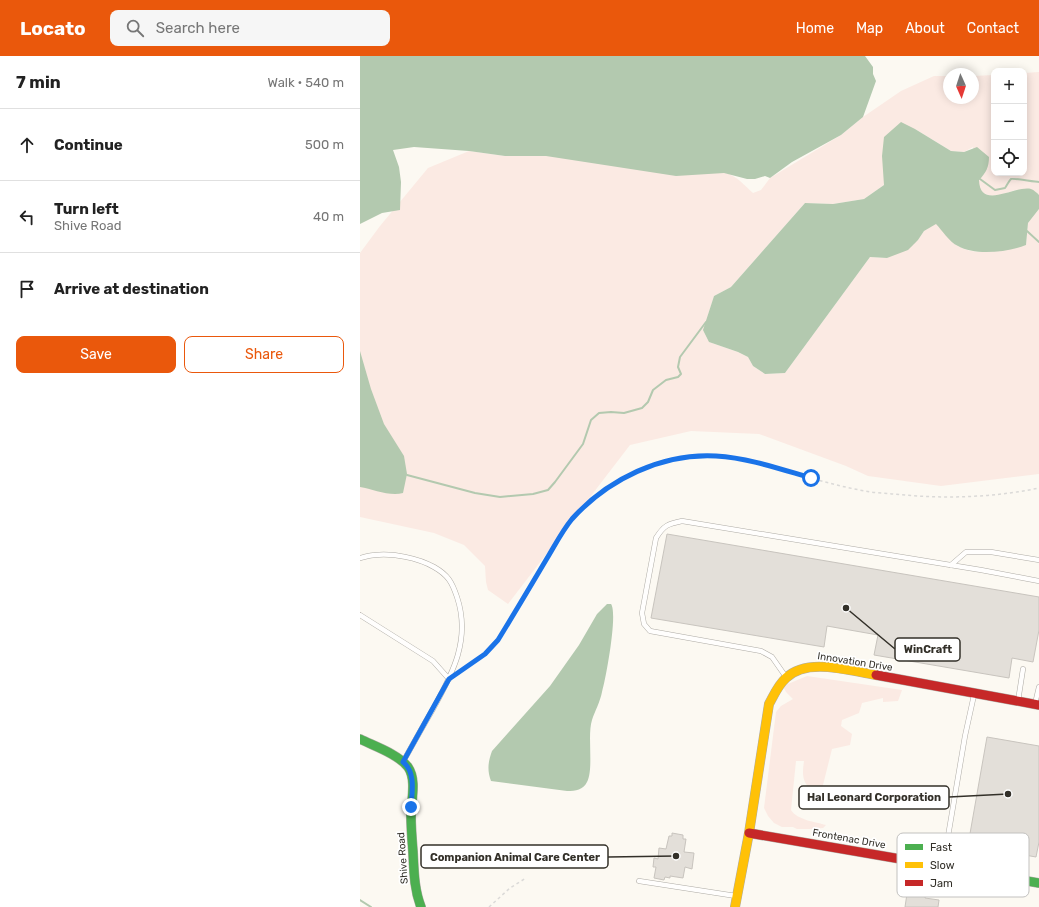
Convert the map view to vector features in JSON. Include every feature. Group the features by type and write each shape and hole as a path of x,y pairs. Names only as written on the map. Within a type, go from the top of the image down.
{"street":[{"name":"Innovation Drive","path":"786,676 799,668 813,666 835,668 1037,704"},
{"path":"735,907 749,834 769,704 786,676"},
{"path":"360,739 403,762"},
{"name":"Shive Road","path":"403,762 409,768 411,774 413,792 411,807 415,881 421,907"},
{"name":"Frontenac Drive","path":"749,834 897,859"},
{"name":"Frontenac Drive","path":"1029,881 1039,883"}],"lane":[{"path":"786,676 772,657 761,651 650,631 644,624 642,613 656,538 662,528 671,523 682,521 1039,581"},
{"path":"951,565 966,552 991,552 1039,560"},
{"path":"360,558 375,554 401,556 424,561 444,572 453,584 462,610 462,636 458,657 449,679 403,762"},
{"path":"360,615 433,661 449,679"},
{"path":"1018,701 1023,669"},
{"path":"1037,704 1039,686"},
{"path":"948,833 964,743 975,693"},
{"path":"639,881 737,896"}],"path":[{"path":"449,679 485,654 498,640 571,520 593,498 619,480 644,467 691,456 716,456 747,460 865,491 921,497 958,497 996,494 1039,488"},
{"path":"488,907 510,888 526,878"}],"shaded area":[{"path":"360,56 865,56 873,67 873,74 876,81 863,117 841,135 792,162 770,178 765,176 755,179 747,179 724,173 676,176 546,156 505,156 469,151 414,147 393,150 399,167 401,182 400,210 382,213 360,224"},
{"path":"1039,72 1039,195 1031,189 1015,190 1002,195 992,196 984,194 979,188 973,147 964,152 951,151 915,129 884,185 864,199 833,204 805,203 731,287 714,296 708,315 709,342 748,357 753,366 765,374 785,373 870,257 887,258 918,240 924,231 936,223 952,242 966,250 991,252 1026,245 1028,223 1039,209 1039,474 941,486 868,476 846,466 759,434 691,431 630,445 508,604 488,590 485,566 464,545 434,533 360,517 360,253 380,226 428,168 469,151 505,156 560,156 594,162 659,166 726,173 737,179 753,193 761,190 770,178 841,135 863,117 901,91 934,76 943,76 943,104 979,104 979,76 991,75 991,176 1027,176 1027,73"},
{"path":"901,122 951,151 964,152 977,147 989,157 987,170 979,180 981,189 985,194 999,195 1016,190 1031,189 1038,194 1039,209 1028,223 1026,245 1010,250 992,252 973,251 955,244 936,224 924,231 918,240 908,250 887,258 870,257 785,373 765,374 753,366 748,357 709,342 703,330 714,296 731,287 805,203 833,204 864,199 884,185 882,156 884,137"},
{"path":"360,351 371,389 384,424 404,456 407,474 403,493 393,494 360,487"},
{"path":"607,604 611,604 613,610 611,646 601,696 592,720 590,734 590,769 587,782 579,790 567,791 491,781 488,766 492,751 550,686 579,645 597,614"},
{"path":"807,676 902,690 898,701 883,702 883,698 862,703 859,713 842,720 841,726 852,734 850,745 832,749 822,789 813,792 809,788 804,778 804,761 796,761 791,810 802,818 826,825 823,828 797,829 793,827 782,827 774,823 764,808 776,712 781,706 793,699 786,692 783,686"}],"building":[{"path":"667,534 1039,597 1039,630 1033,662 1012,658 1009,678 874,655 878,635 827,626 824,647 651,618"},
{"path":"987,737 1039,746 1039,842 1036,857 1029,856 1029,833 970,833"},
{"path":"672,833 683,835 683,839 686,839 684,852 694,853 692,869 685,867 683,878 670,876 670,878 665,877 664,880 654,878 656,867 653,867 654,858 658,859 659,848 666,849 669,836 672,836"},
{"path":"906,897 925,897 939,900 938,907 905,907"}],"waterway":[{"path":"980,179 995,190 1005,188 1011,179 1039,182"},
{"path":"1027,231 1039,242"},
{"path":"407,475 475,493 500,497 533,494 548,490 583,444 591,420 599,413 624,413 642,408 648,402 653,390 666,380 678,377 681,374 678,367 680,357 706,322"},
{"path":"360,900 371,907"}],"traffic: fast":[{"path":"360,739 398,758 404,762 411,772 413,784 411,820 414,873 421,907"},
{"path":"1029,881 1039,883"}],"traffic: slow":[{"path":"735,907 749,833 769,704 776,690 786,678 805,668 829,667 876,675"}],"traffic: jam":[{"path":"876,675 1039,705"},
{"path":"749,833 897,858"}],"place":[{"name":"WinCraft","path":"846,608"},
{"name":"Hal Leonard Corporation","path":"1008,794"},
{"name":"Companion Animal Care Center","path":"676,856"}],"route":[{"path":"411,807 413,792 411,774 409,768 403,762 449,679 485,654 498,640 571,520 593,498 619,480 644,467 691,456 716,456 747,460 811,478"}]}
